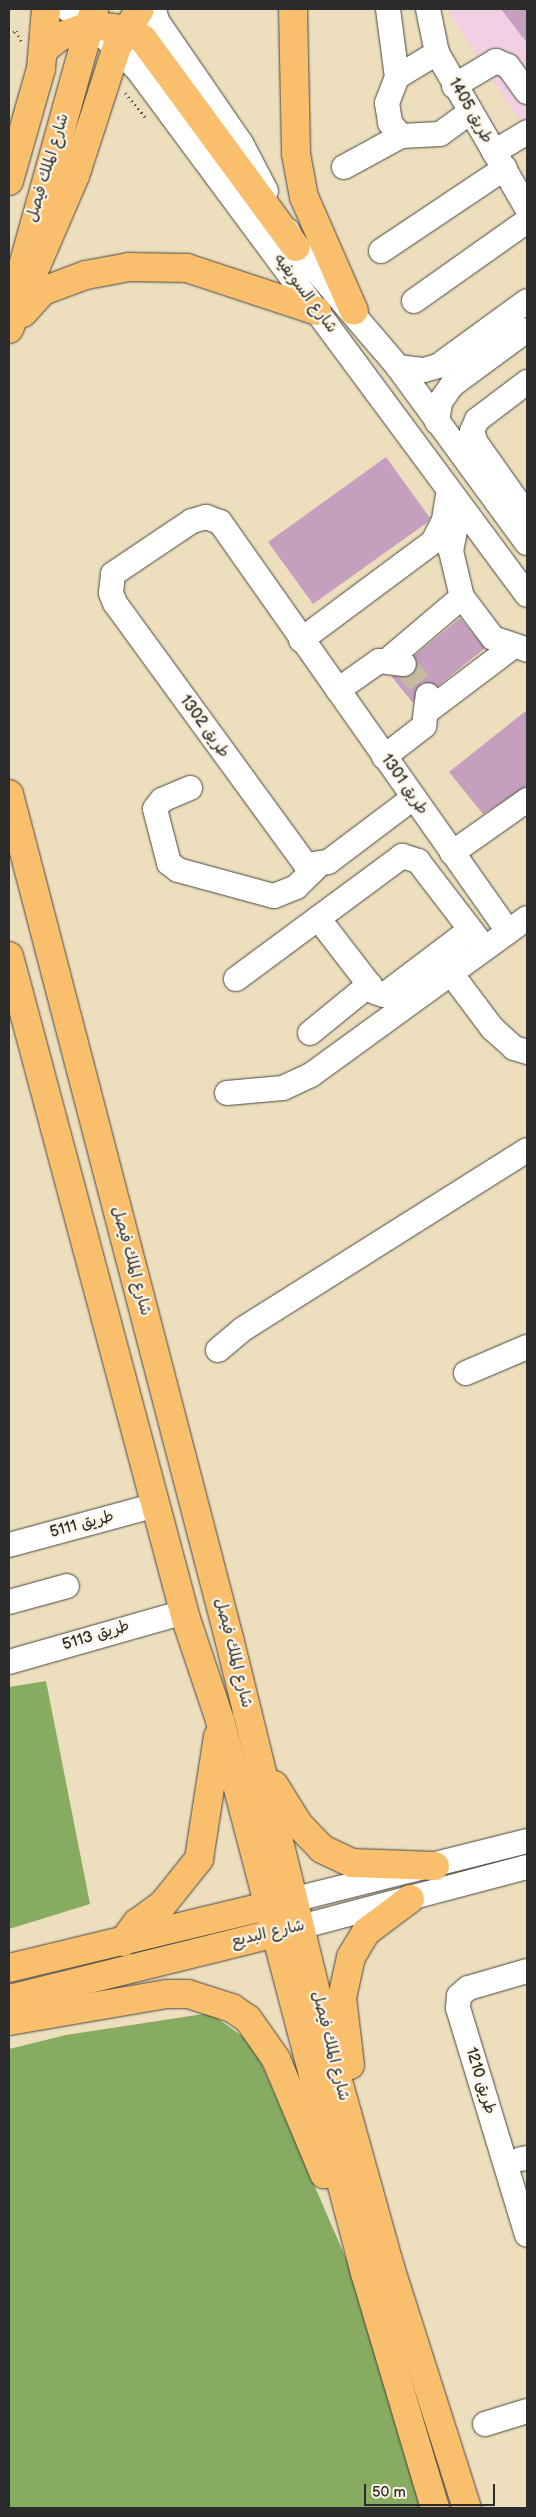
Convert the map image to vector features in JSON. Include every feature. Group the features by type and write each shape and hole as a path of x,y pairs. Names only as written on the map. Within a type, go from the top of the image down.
{"main road":[{"name":"شارع الملك فيصل","path":"9,181 46,48 46,9"},
{"path":"293,9 296,154 304,197 354,311"},
{"name":"شارع الملك فيصل","path":"9,329 30,227 111,22"},
{"path":"46,48 59,36 111,22 157,52 296,247"},
{"path":"9,329 43,291 86,275 129,267 187,268 317,311"},
{"name":"شارع الملك فيصل","path":"9,794 296,1899 300,1927 378,2270 435,2508"},
{"name":"شارع الملك فيصل","path":"9,956 12,977 184,1612 220,1720 273,1933 378,2270 467,2508"},
{"path":"123,1942 137,1923 163,1904 199,1859 220,1720"},
{"path":"259,1758 299,1825 322,1849 352,1863 435,1866"},
{"name":"شارع البديع","path":"9,1968 296,1899"},
{"path":"378,2270 347,2054 342,1998 359,1943 410,1899"},
{"name":"شارع البديع","path":"9,1999 300,1927"},
{"path":"9,2021 147,1996 188,1994 217,2002 248,2019 276,2059 378,2270"}],"street":[{"name":"شارع السويفيه","path":"67,9 111,22 317,311 527,595"},
{"name":"شارع السويفيه","path":"154,9 157,21 241,143 296,247 354,311 398,367 527,543"},
{"path":"388,9 397,77 387,103 390,123 401,136"},
{"name":"طريق 1405","path":"428,9 437,52 469,113 527,208"},
{"path":"397,77 437,52"},
{"path":"454,86 496,61 508,66 527,92"},
{"path":"344,167 401,136 440,134 469,113"},
{"path":"382,251 499,160 527,132"},
{"path":"414,301 527,221"},
{"path":"398,367 424,370 438,366 527,301"},
{"path":"437,422 440,402 452,385 527,330"},
{"path":"525,506 476,443 472,431 477,420 527,382"},
{"path":"454,498 451,551 462,597 493,638 519,649"},
{"path":"301,640 433,542 454,498"},
{"name":"طريق 1301","path":"214,519 227,529 301,640 508,930"},
{"name":"طريق 1302","path":"214,519 192,521 120,565 113,574 111,593 302,862 317,867"},
{"path":"338,690 371,665 396,662 462,597"},
{"path":"384,757 424,726 428,702 519,649"},
{"path":"190,788 162,800 155,809 169,863 178,870 274,896 296,887 317,867 413,798"},
{"path":"452,853 527,800"},
{"path":"236,979 396,859 407,856 418,861 477,939"},
{"path":"318,918 379,994 388,993 477,939 508,930 527,918"},
{"path":"227,1094 282,1088 332,1059 450,972 477,939"},
{"path":"450,972 492,1028 514,1048 527,1052"},
{"path":"310,1033 370,984"},
{"path":"218,1350 243,1329 527,1150"},
{"path":"466,1373 527,1347"},
{"name":"طريق 5111","path":"9,1545 156,1505"},
{"path":"9,1602 67,1586"},
{"name":"طريق 5113","path":"9,1662 184,1612"},
{"name":"شارع البديع","path":"296,1899 435,1866 527,1841"},
{"name":"شارع البديع","path":"300,1927 527,1867"},
{"name":"طريق 1210","path":"527,1971 468,1988 459,1996 458,2008 527,2236"},
{"path":"485,2424 526,2414"}],"path":[{"path":"124,92 147,119"}],"shaded area":[{"path":"455,9 527,9 527,132 449,13"}],"green space":[{"path":"46,1681 90,1904 9,1929 9,1687"},
{"path":"210,2013 253,2044 354,2277 422,2508 9,2508 9,2049 66,2035"}],"building":[{"path":"501,9 527,9 527,43"},
{"path":"386,457 430,518 428,522 313,604 268,542"},
{"path":"460,618 485,648 438,686 422,683 413,703 391,676 415,673 414,656"},
{"path":"527,710 527,786 483,814 449,772"}],"tunnel":[{"path":"404,664 428,695"}]}
